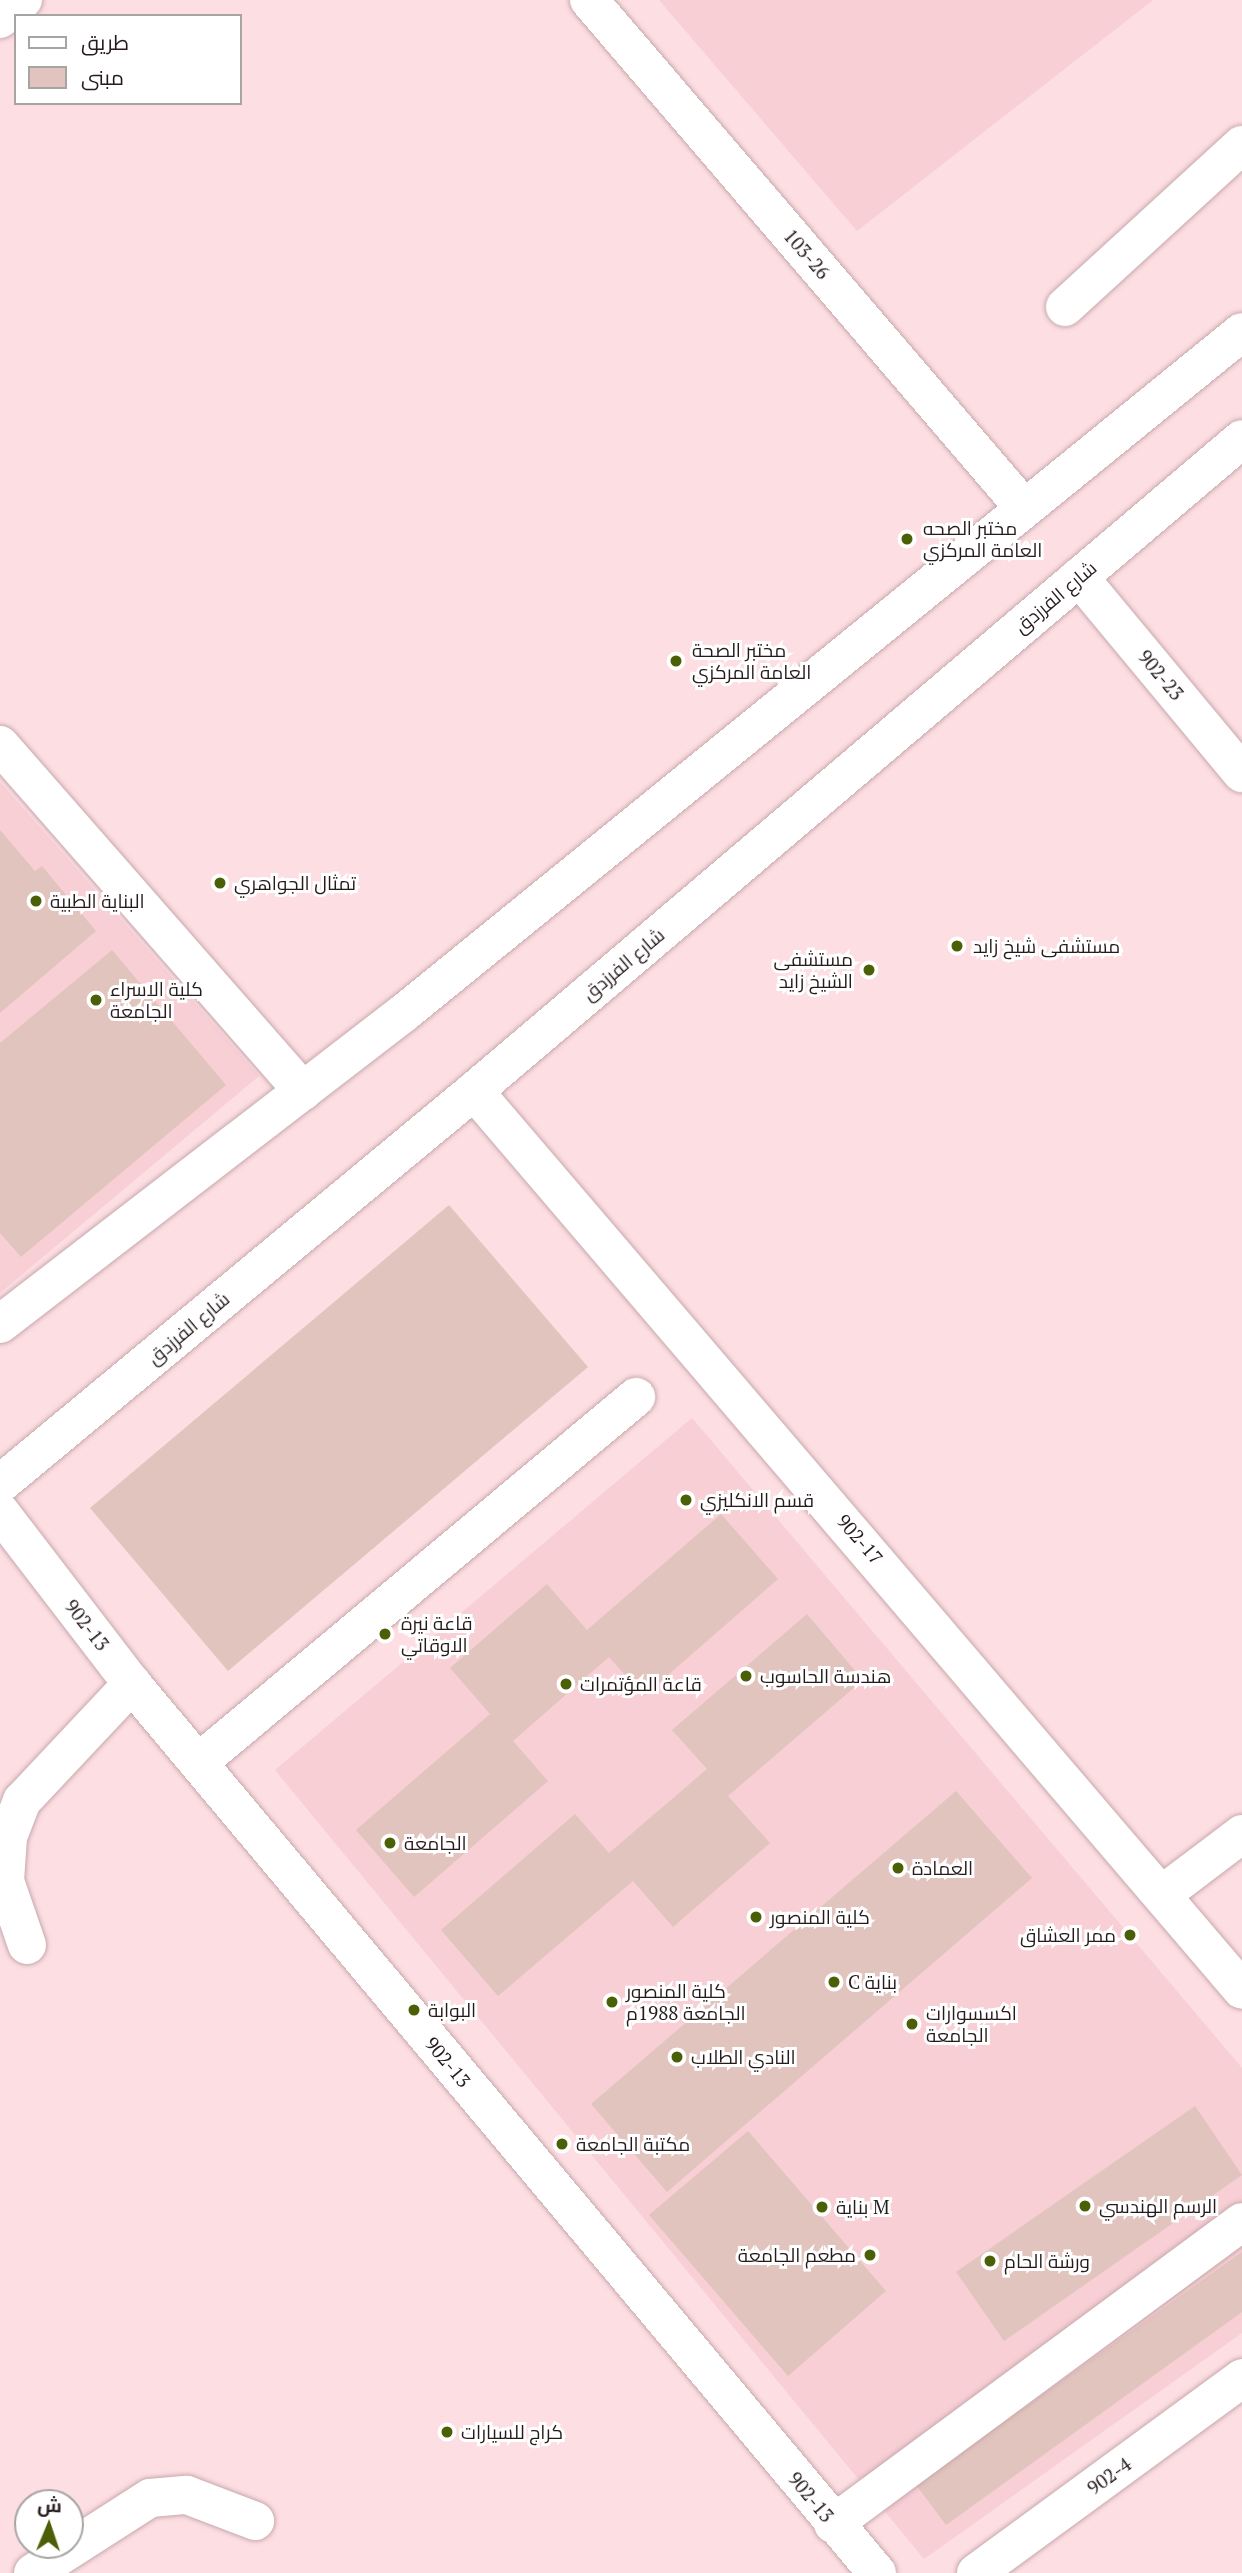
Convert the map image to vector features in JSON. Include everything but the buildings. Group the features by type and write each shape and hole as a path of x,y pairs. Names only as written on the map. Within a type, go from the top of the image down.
{"street":[{"path":"0,19 23,0"},
{"name":"103-26","path":"589,0 1024,508"},
{"path":"1065,307 1242,145"},
{"path":"0,1324 303,1091 1242,332"},
{"name":"شارع الفرزدق","path":"0,1484 474,1091 1242,439"},
{"name":"902-23","path":"1080,577 1242,773"},
{"path":"0,745 303,1091"},
{"name":"902-17","path":"474,1091 1164,1894 1242,1990"},
{"path":"198,1763 636,1397"},
{"name":"902-13","path":"0,1513 132,1684 833,2524 877,2573"},
{"path":"27,1945 5,1881 8,1837 22,1801 132,1684"},
{"path":"1164,1894 1242,1834"},
{"path":"833,2524 1242,2222"},
{"name":"902-4","path":"976,2573 1238,2389"},
{"path":"33,2573 150,2498 187,2495 254,2521"}],"shaded area":[{"path":"659,0 1153,0 857,231"},
{"name":"كلية الاسراء الجامعة","path":"0,782 259,1076 0,1293"},
{"name":"كلية المنصور","path":"692,1418 1242,2068 1242,2333 924,2559 275,1770"}],"place":[{"name":"مختبر الصحه العامة المركزي","path":"907,539"},
{"name":"مختبر الصحة العامة المركزي","path":"676,661"},
{"name":"تمثال الجواهري","path":"220,883"},
{"name":"البناية الطبية","path":"36,901"},
{"name":"مستشفى شيخ زايد","path":"957,946"},
{"name":"مستشفى الشيخ زايد","path":"869,970"},
{"name":"كلية الاسراء الجامعة","path":"96,1000"},
{"name":"قسم الانكليزي","path":"686,1500"},
{"name":"قاعة نيرة الاوقاتي","path":"385,1634"},
{"name":"هندسة الحاسوب","path":"746,1676"},
{"name":"قاعة المؤتمرات","path":"566,1684"},
{"name":"الجامعة","path":"390,1843"},
{"name":"العمادة","path":"898,1868"},
{"name":"كلية المنصور","path":"756,1917"},
{"name":"ممر العشاق","path":"1130,1935"},
{"name":"C بناية","path":"834,1982"},
{"name":"كلية المنصور الجامعة 1988م","path":"612,2002"},
{"name":"البوابة","path":"414,2010"},
{"name":"اكسسوارات الجامعة","path":"912,2024"},
{"name":"النادي الطلاب","path":"677,2057"},
{"name":"مكتبة الجامعة","path":"562,2144"},
{"name":"الرسم الهندسي","path":"1085,2206"},
{"name":"بناية M","path":"822,2207"},
{"name":"مطعم الجامعة","path":"870,2255"},
{"name":"ورشة الحام","path":"990,2261"},
{"name":"كراج للسيارات","path":"447,2432"}]}
